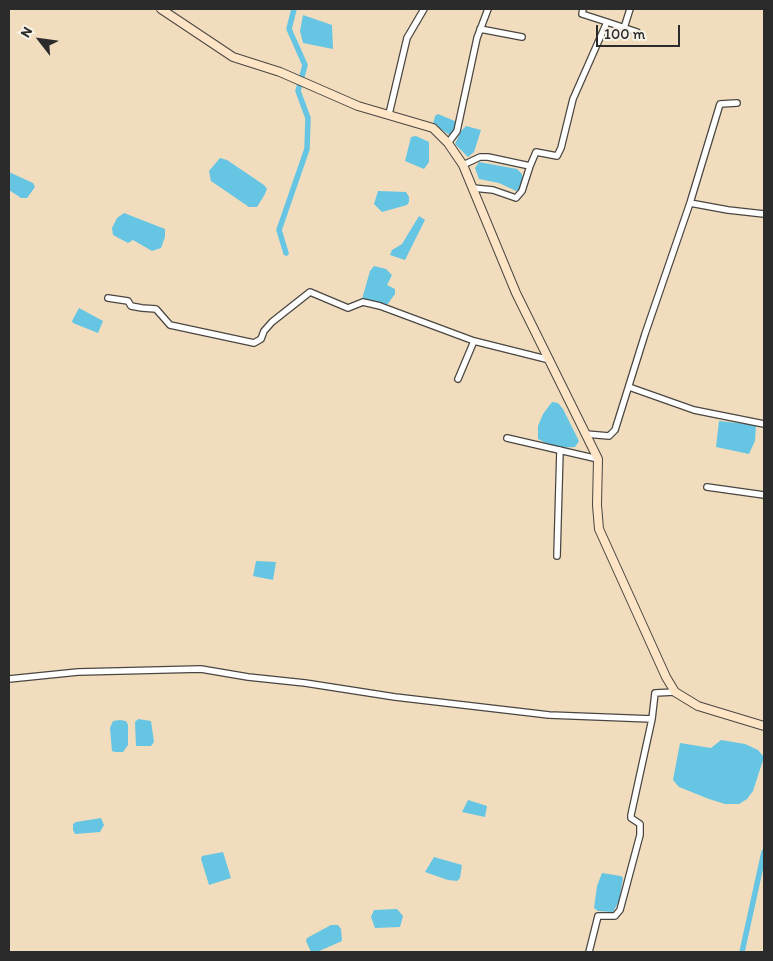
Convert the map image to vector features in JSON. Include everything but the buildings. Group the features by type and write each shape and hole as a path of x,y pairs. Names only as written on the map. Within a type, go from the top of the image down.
{"main road":[{"path":"161,9 233,57 296,78 358,106 432,128 448,143 463,165 516,293 598,459 597,506 599,529 647,636 675,692 698,706 764,726"}],"street":[{"path":"389,114 407,38 424,9"},
{"path":"448,143 457,131 480,29 488,9"},
{"path":"583,9 582,14 637,32"},
{"path":"624,28 630,9"},
{"path":"473,188 493,190 516,198 522,191 536,152 555,157 559,155 572,99 607,22"},
{"path":"480,29 522,37"},
{"path":"586,434 609,436 615,430 690,204 720,104 736,103"},
{"path":"463,165 480,157 488,157 530,166"},
{"path":"690,204 764,214"},
{"path":"108,298 128,301 130,305 136,307 156,309 170,325 254,343 261,339 264,330 272,322 310,292 348,308 363,302 380,306 474,341 550,360"},
{"path":"458,379 474,341"},
{"path":"629,387 694,410 764,424"},
{"path":"508,438 598,459"},
{"path":"557,556 560,450"},
{"path":"707,487 764,495"},
{"path":"9,679 78,672 201,669 395,697 549,715 652,719"},
{"path":"589,952 596,918 599,915 615,916 620,910 640,835 640,824 631,818 631,815 652,719 655,693 675,692"}],"water":[{"path":"303,15 332,25 333,49 303,43 300,31"},
{"path":"438,114 457,122 451,136 433,124 435,116"},
{"path":"466,126 481,130 474,152 468,157 455,144 461,131"},
{"path":"416,136 429,142 429,162 424,169 405,161 411,137"},
{"path":"220,158 227,160 264,185 267,189 257,207 249,207 211,181 209,171"},
{"path":"479,162 517,169 522,174 520,190 516,191 499,183 479,179 475,168"},
{"path":"9,172 33,183 35,187 27,198 21,198 9,190"},
{"path":"378,191 406,192 409,202 407,205 382,212 374,204"},
{"path":"124,213 165,229 165,237 161,248 152,251 133,240 128,243 113,235 112,228 117,218"},
{"path":"419,216 425,220 405,260 390,255 392,250 402,244"},
{"path":"374,266 386,269 392,275 387,285 395,289 395,294 387,305 362,299 370,271"},
{"path":"79,308 103,321 98,333 73,323 72,321"},
{"path":"552,402 558,403 563,409 579,441 575,447 555,448 538,439 538,426 543,414"},
{"path":"719,421 756,425 755,441 749,454 716,447"},
{"path":"256,561 276,562 273,580 253,576"},
{"path":"138,719 151,721 154,742 151,746 136,746 135,722"},
{"path":"113,721 126,721 128,725 128,745 123,752 115,752 112,751 110,728"},
{"path":"721,740 745,744 758,750 764,757 753,791 747,799 739,804 725,804 709,799 679,787 673,780 680,743 711,748"},
{"path":"468,800 487,806 485,817 462,812"},
{"path":"101,818 104,825 100,832 75,834 73,824 76,822"},
{"path":"223,852 231,878 209,885 201,859 202,856"},
{"path":"434,857 462,865 460,878 457,881 448,880 425,872"},
{"path":"602,873 623,878 619,901 613,912 598,911 594,908 597,886"},
{"path":"397,909 403,916 400,927 375,928 371,917 374,910"},
{"path":"331,925 338,925 341,929 342,941 317,952 311,952 306,941 307,938"}],"waterway":[{"path":"286,253 279,230 307,149 308,118 298,91 305,65 289,29 294,9"},
{"path":"742,952 764,852"}]}
